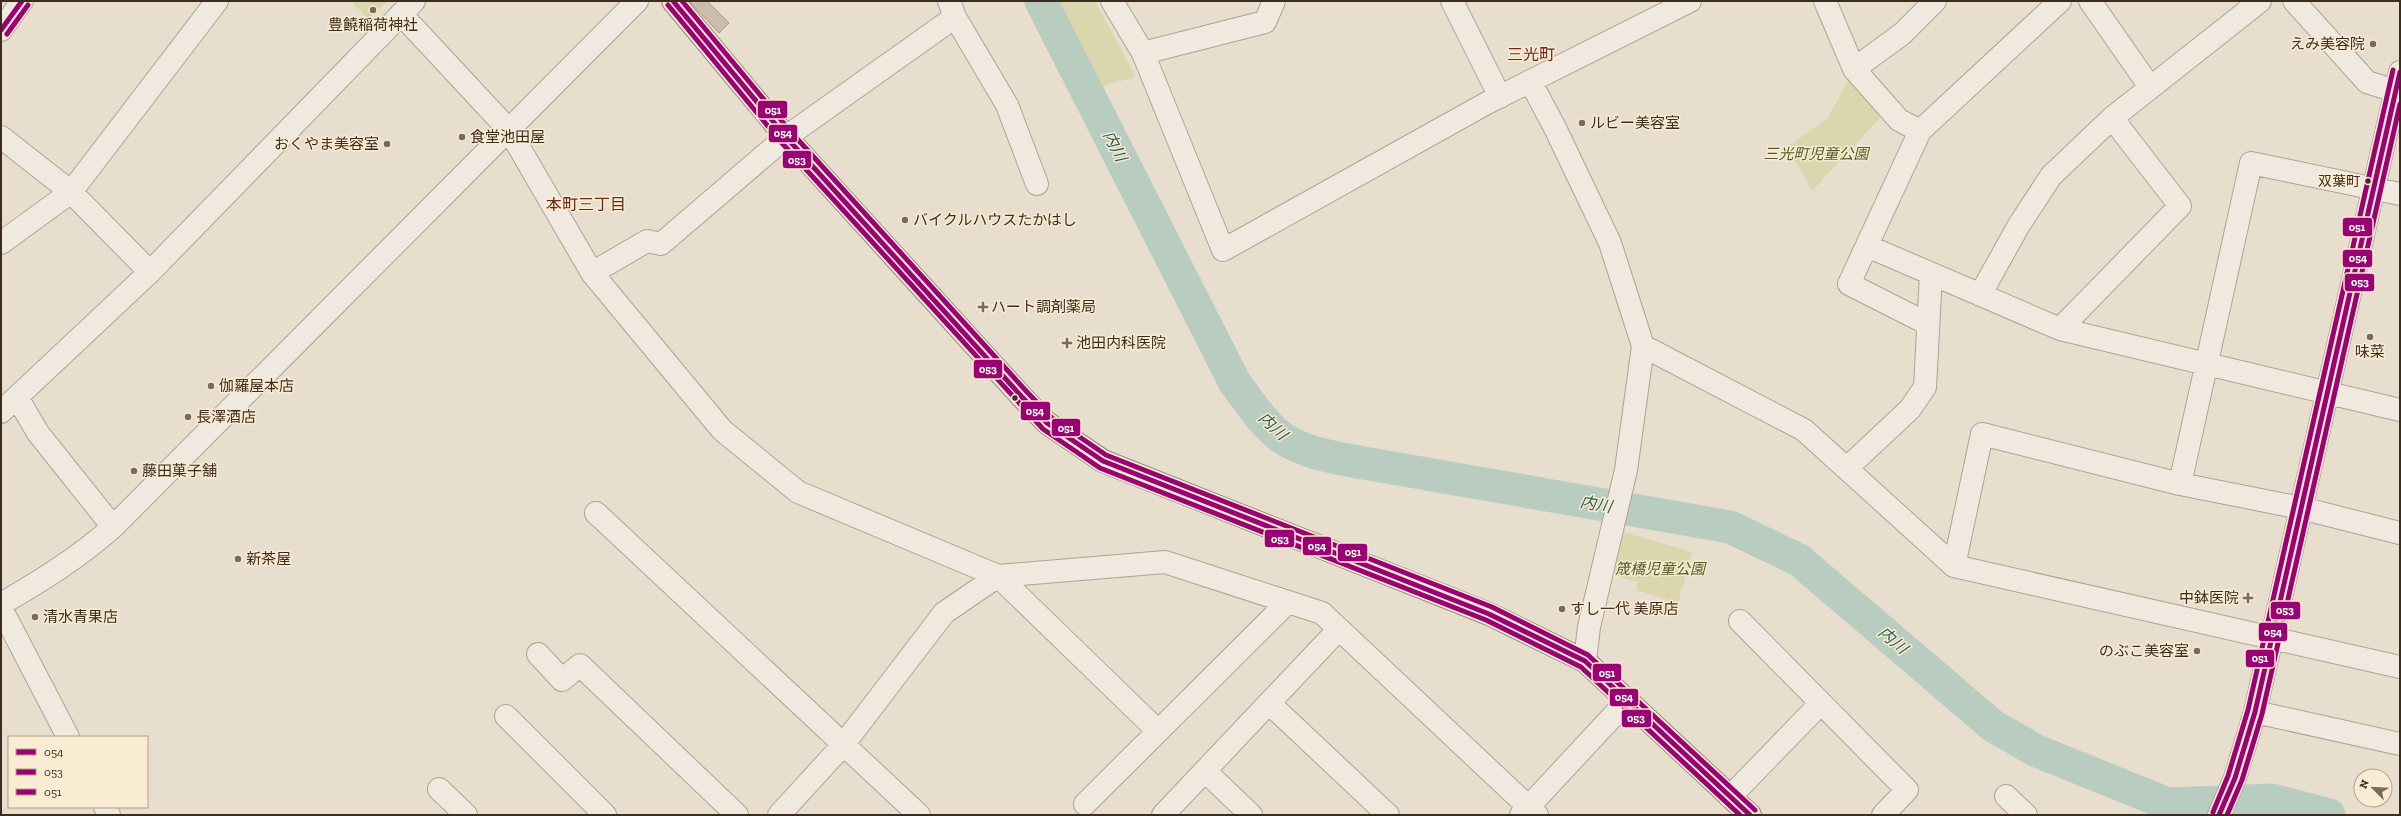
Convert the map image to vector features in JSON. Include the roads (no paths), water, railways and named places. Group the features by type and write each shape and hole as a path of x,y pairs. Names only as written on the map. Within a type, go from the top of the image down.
{"main road":[{"path":"674,1 786,137 1047,423 1103,461 1489,614 1585,661 1750,815"}],"street":[{"path":"1,30 22,1"},
{"path":"1,243 71,192 217,1"},
{"path":"1,604 60,569 88,550 113,527 637,1"},
{"path":"1112,1 1143,53 1223,250 1530,81 1690,1"},
{"path":"1143,53 1265,22 1274,1"},
{"path":"1452,1 1500,97"},
{"path":"1825,1 1854,68 1898,120 1920,131"},
{"path":"1854,68 1902,34 1935,1"},
{"path":"1928,324 1849,284 1920,131 2060,1"},
{"path":"2090,1 2150,87"},
{"path":"1980,295 2019,225 2051,176 2112,118 2260,1"},
{"path":"2220,815 2235,778 2255,712 2273,638 2397,81 2367,82 2294,1"},
{"path":"1,412 150,272 408,7 509,130 592,273 722,430 798,492 998,576 1158,731"},
{"path":"592,273 647,241 661,244 786,137 952,9 1007,105 1037,184"},
{"path":"1530,81 1555,128 1610,243 1643,346 1626,470 1611,527 1589,627 1585,661"},
{"path":"2060,329 2180,206 2112,118"},
{"path":"1,137 71,192 150,272"},
{"path":"2180,484 2251,163 2400,194"},
{"path":"1867,246 2060,329 2400,410"},
{"path":"1847,468 1910,409 1925,387 1931,274"},
{"path":"1643,346 1804,430 1954,566 2400,667"},
{"path":"17,397 38,434 113,527"},
{"path":"1954,566 1982,434 2180,484 2301,508 2400,533"},
{"path":"596,513 919,815"},
{"path":"779,815 843,745 944,612 998,576 1165,562 1322,613 1529,812 1627,701"},
{"path":"1085,804 1288,602"},
{"path":"1,608 67,736"},
{"path":"1740,621 1907,790 1884,815"},
{"path":"1163,815 1339,628"},
{"path":"538,654 562,680 580,665 737,815"},
{"path":"1269,703 1388,815"},
{"path":"1730,796 1821,703"},
{"path":"2255,712 2400,744"},
{"path":"506,716 605,815"},
{"path":"1205,771 1251,815"},
{"path":"439,789 466,815"},
{"path":"2006,796 2026,815"}],"waterway":[{"name":"内川","path":"1041,1 1235,383 1264,421 1284,439 1310,451 1358,462 1730,527 1799,560 1993,726 2037,751 2168,804 2272,800 2329,815"}],"place":[{"name":"豊饒稲荷神社","path":"373,10"},
{"name":"えみ美容院","path":"2373,44"},
{"name":"ルビー美容室","path":"1582,123"},
{"name":"食堂池田屋","path":"462,137"},
{"name":"おくやま美容室","path":"387,144"},
{"name":"双葉町","path":"2368,181"},
{"name":"バイクルハウスたかはし","path":"905,220"},
{"name":"ハート調剤薬局","path":"983,307"},
{"name":"味菜","path":"2370,337"},
{"name":"池田内科医院","path":"1067,343"},
{"name":"伽羅屋本店","path":"211,386"},
{"name":"長澤酒店","path":"188,417"},
{"name":"藤田菓子舗","path":"134,471"},
{"name":"新茶屋","path":"238,559"},
{"name":"中鉢医院","path":"2248,598"},
{"name":"すし一代 美原店","path":"1562,609"},
{"name":"清水青果店","path":"35,617"},
{"name":"のぶこ美容室","path":"2197,651"}],"district":[{"name":"三光町","path":"1531,54"},
{"name":"本町三丁目","path":"586,204"}],"park label":[{"name":"三光町児童公園","path":"1816,154"},
{"name":"筬橋児童公園","path":"1660,569"}]}
